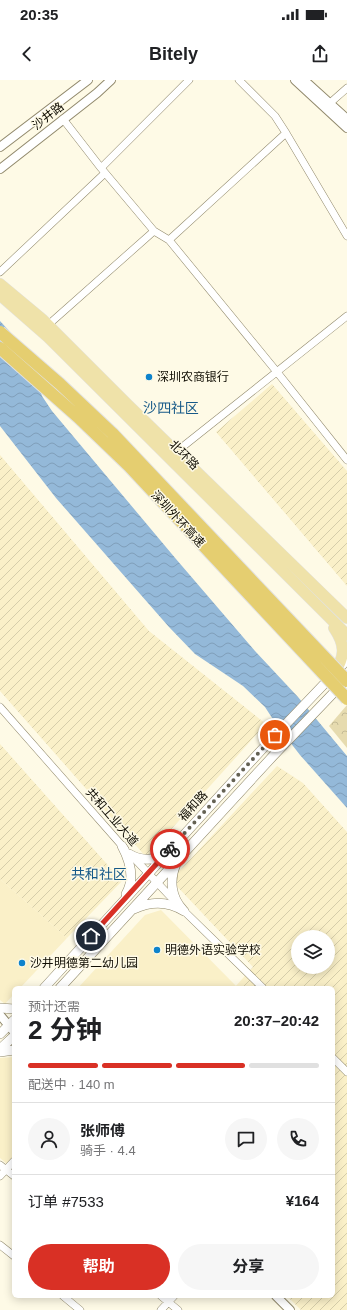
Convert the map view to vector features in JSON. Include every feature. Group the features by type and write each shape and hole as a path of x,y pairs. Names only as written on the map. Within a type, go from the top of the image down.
{"highway":[{"name":"深圳外环高速","path":"0,332 60,384 112,433 346,681"},
{"name":"深圳外环高速","path":"0,348 57,397 124,461 347,699"}],"main road":[{"name":"北环路","path":"0,284 48,325 176,452 346,616"},
{"name":"北环路","path":"0,295 48,337 347,635"},
{"path":"325,614 338,634 342,648 341,662 334,674"},
{"name":"福和路","path":"46,986 266,745 347,660"},
{"name":"福和路","path":"62,986 321,704 346,681"},
{"path":"120,904 129,889 131,876 130,864 122,846"},
{"path":"129,854 149,860 158,858 169,850"},
{"path":"178,859 174,869 172,886 175,897 184,911"},
{"path":"129,912 145,904 156,903 174,906 184,911"},
{"path":"0,1008 12,1009"},
{"path":"0,1034 12,1026"},
{"path":"0,1049 12,1038"},
{"path":"0,1052 12,1050"}],"street":[{"path":"0,147 88,80"},
{"name":"沙井路","path":"0,169 97,93 111,80"},
{"path":"0,272 103,170 189,80"},
{"path":"239,80 275,116 347,236"},
{"path":"295,80 347,128"},
{"path":"304,80 347,119"},
{"path":"330,103 347,88"},
{"path":"63,119 154,231 169,240 347,460"},
{"path":"169,240 286,133"},
{"path":"48,325 154,231"},
{"path":"176,452 347,316"},
{"name":"共和工业大道","path":"0,707 129,854 184,911 261,986"},
{"path":"0,1015 12,1026"},
{"path":"335,1060 347,1072"},
{"path":"0,1176 3,1167 12,1162"},
{"path":"3,1167 12,1174"},
{"path":"0,1245 12,1254"},
{"path":"68,1298 80,1310"},
{"path":"163,1298 178,1310"},
{"path":"161,1310 172,1298"},
{"path":"278,1298 290,1310"}],"shaded area":[{"path":"272,384 347,471 347,586 216,432"},
{"path":"0,455 149,631 266,724 146,857 0,691"},
{"path":"0,744 122,881 67,938 0,879"},
{"path":"277,766 303,783 347,832 347,1310 301,1310 289,1298 335,1298 335,986 236,986 253,967 171,880"},
{"name":"沙井明德第二幼儿园","path":"0,879 67,938 22,986 12,986 12,996 5,1004 0,1000"},
{"name":"明德外语实验学校","path":"161,910 236,986 80,986 145,915"},
{"path":"12,1057 12,1159 7,1164 0,1158 0,1058"}],"green space":[{"path":"347,705 347,748 329,726"}],"water":[{"path":"0,321 27,350 42,396 52,411 176,559 255,651 298,697 347,756 347,808 300,755 265,707 243,686 195,654 169,627 56,498 0,426"}],"way so far":[{"path":"170,849 275,735"}],"place":[{"name":"深圳农商银行","path":"149,377"},
{"name":"明德外语实验学校","path":"157,950"},
{"name":"沙井明德第二幼儿园","path":"22,963"}],"district":[{"name":"沙四社区","path":"171,408"},
{"name":"共和社区","path":"99,874"}],"route":[{"path":"91,936 170,849"}]}
